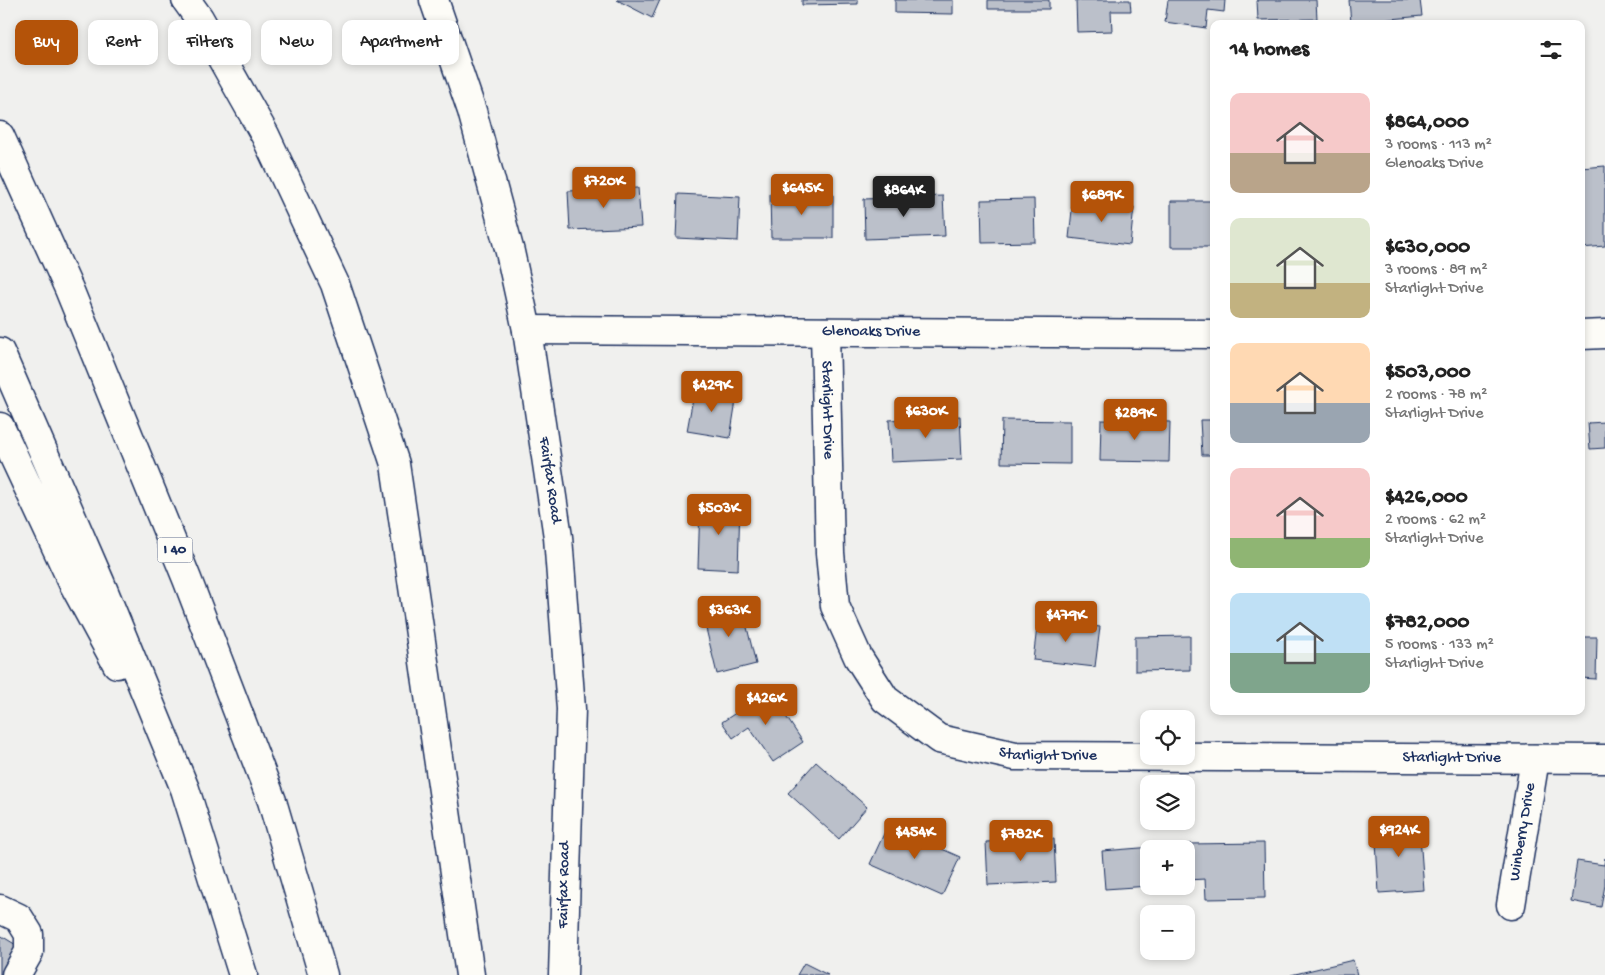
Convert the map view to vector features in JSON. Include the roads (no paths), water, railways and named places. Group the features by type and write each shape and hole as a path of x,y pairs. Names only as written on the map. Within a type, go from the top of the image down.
{"main road":[{"path":"186,0 199,18 265,135 335,284 395,464 470,975"},
{"name":"Fairfax Road","path":"434,0 472,111 510,252 527,330 558,537 571,709 563,975"},
{"name":"I 40","path":"0,136 68,289 198,606 272,800 323,975"},
{"name":"Glenoaks Drive","path":"527,330 1210,334"},
{"name":"Starlight Drive","path":"825,332 830,553 835,606 858,657 885,699 940,739 1016,756 1605,759"},
{"path":"1585,335 1605,334"},
{"path":"0,352 100,582 184,789 243,975"},
{"path":"0,427 72,581 184,789"},
{"name":"Winberry Drive","path":"1511,905 1535,758"},
{"path":"0,909 19,918 29,934 29,952 16,975"}]}
